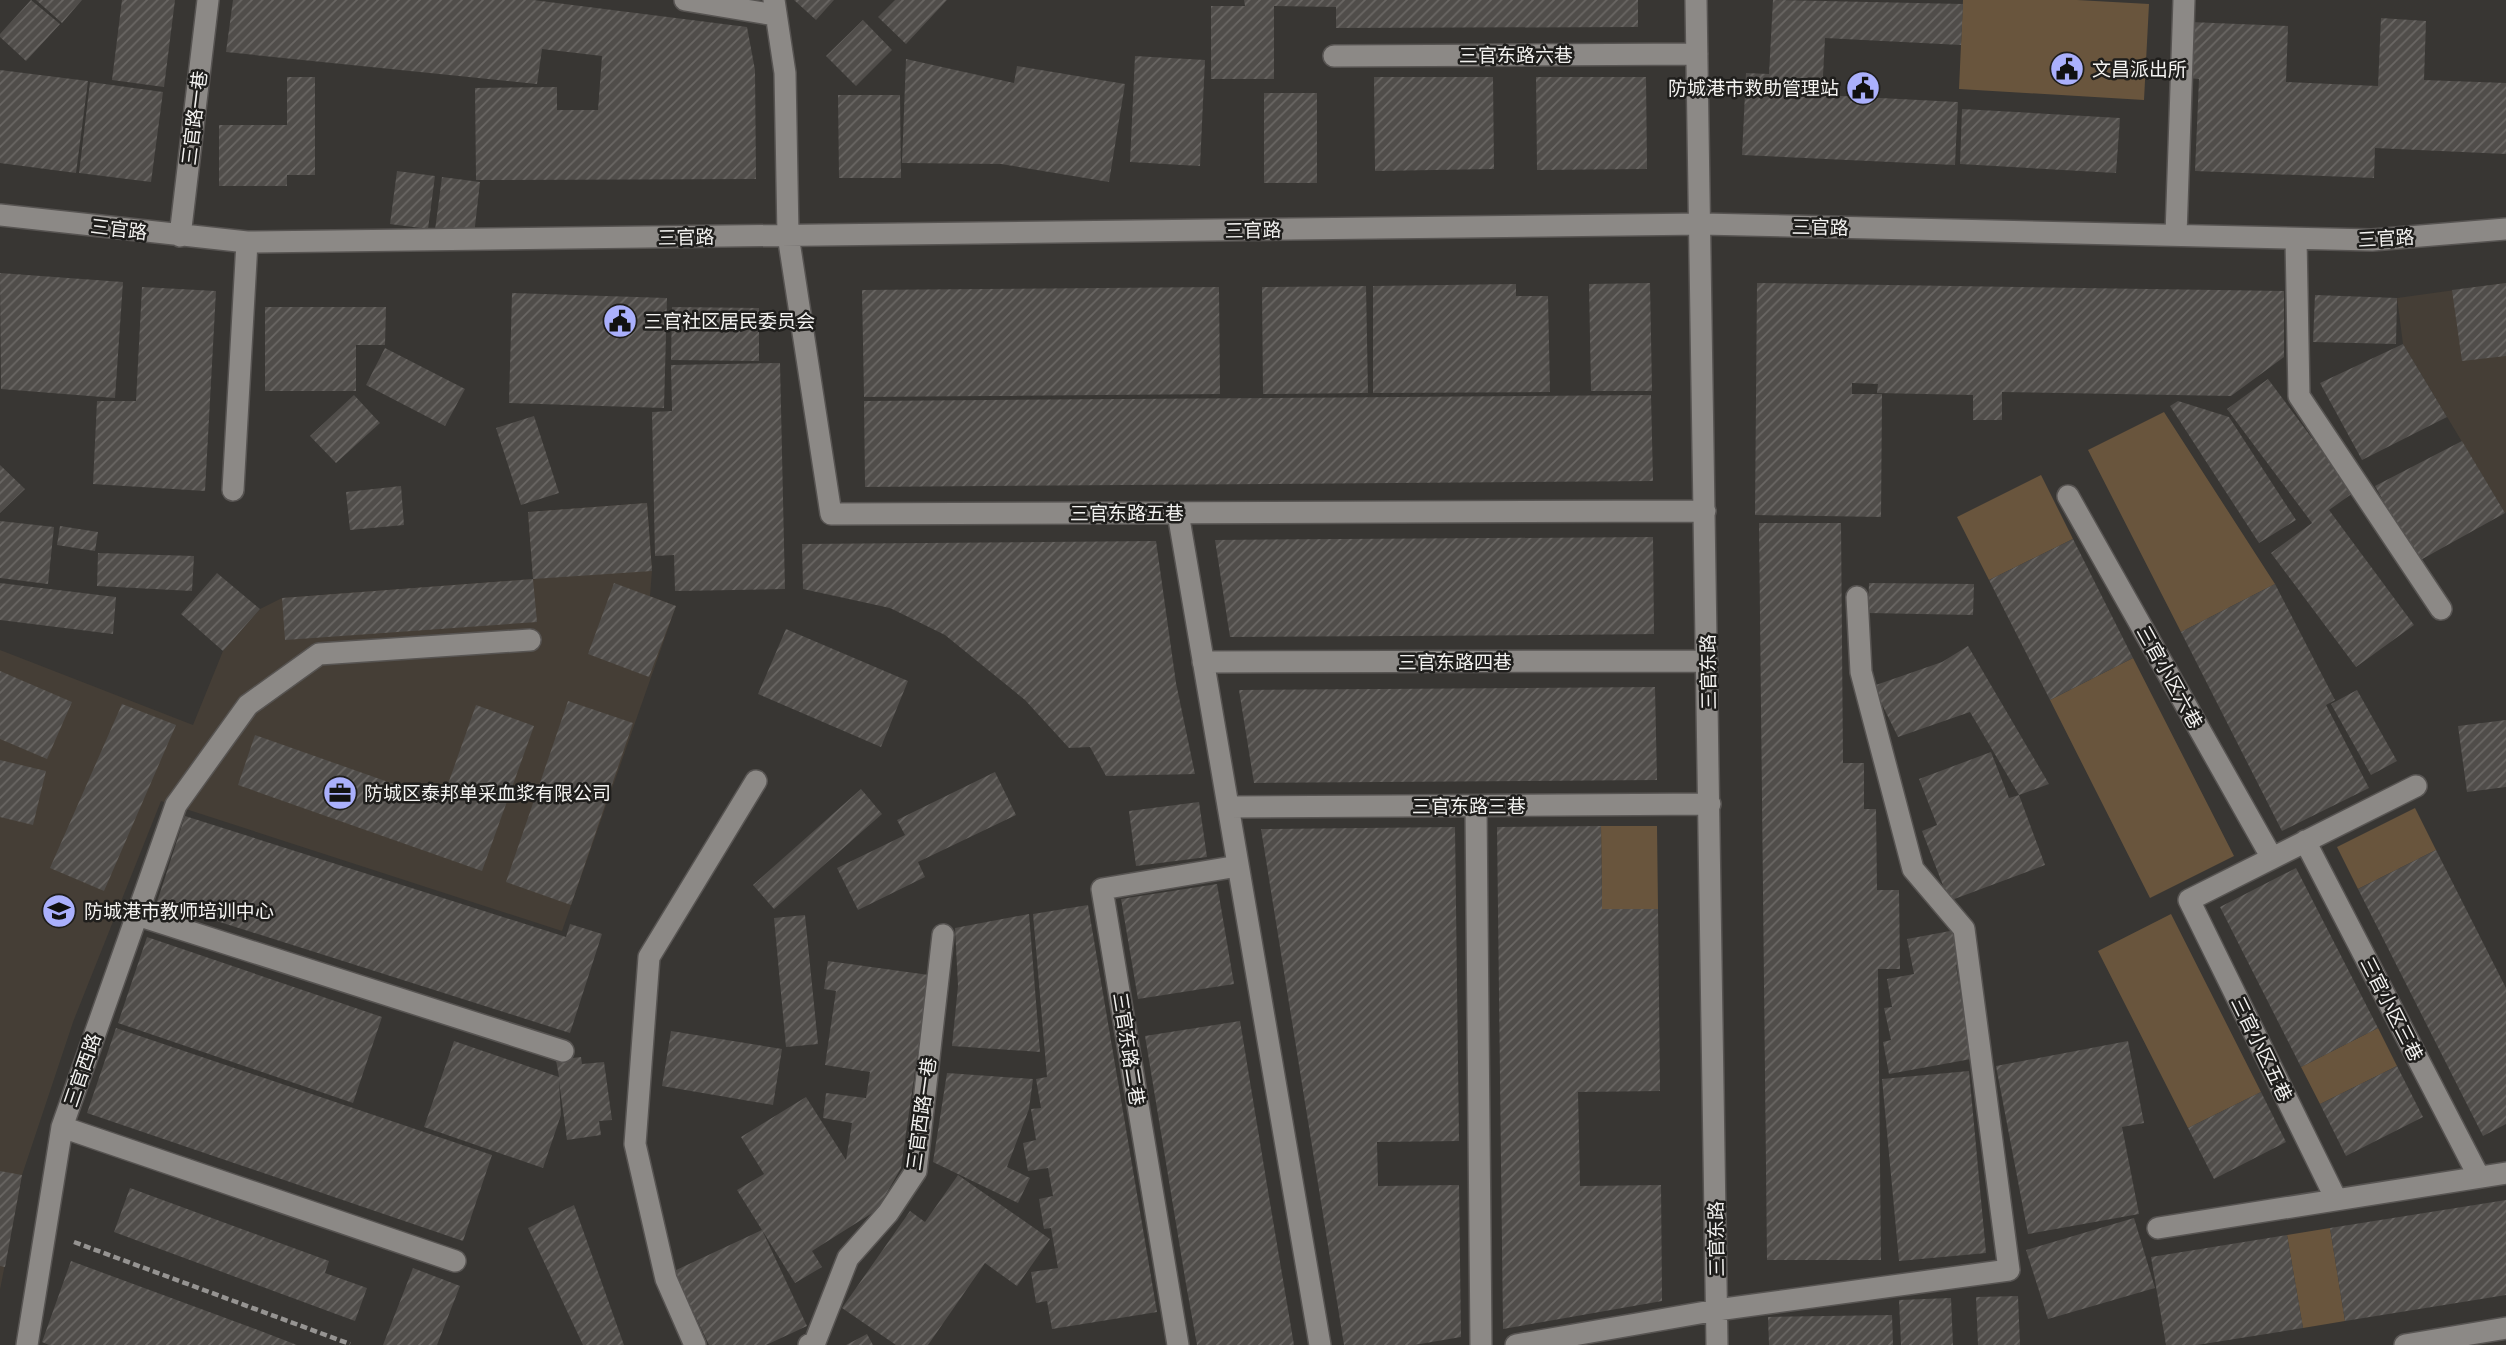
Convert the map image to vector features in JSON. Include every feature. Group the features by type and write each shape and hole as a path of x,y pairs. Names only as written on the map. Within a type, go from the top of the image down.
{"street":[{"name":"三官路一巷","path":"180,236 208,0"},
{"path":"685,0 774,7 785,73 788,235"},
{"name":"三官东路","path":"1696,0 1702,224 1717,1345"},
{"path":"2176,235 2184,0"},
{"name":"三官东路六巷","path":"1334,56 1697,54"},
{"name":"三官路","path":"0,215 247,243 1702,224 2372,240 2506,229"},
{"name":"三官东路五巷","path":"788,235 831,514 1705,511"},
{"path":"2296,239 2299,396 2441,609"},
{"path":"233,490 247,243"},
{"name":"三官小区六巷","path":"2068,496 2272,858"},
{"path":"1178,513 1320,1345"},
{"path":"1516,1345 1717,1310 2009,1270 1964,929 1913,869 1861,672 1857,597"},
{"name":"三官西路","path":"27,1345 62,1127 176,805 248,705 319,654 530,640"},
{"name":"三官东路四巷","path":"1203,662 1707,661"},
{"path":"695,1345 666,1279 635,1144 649,957 756,781"},
{"path":"2272,858 2416,786"},
{"name":"三官东路三巷","path":"1228,807 1710,804"},
{"path":"1476,806 1481,1345"},
{"name":"三官小区三巷","path":"2305,841 2479,1177"},
{"name":"三官小区五巷","path":"2272,858 2189,900 2336,1199"},
{"name":"三官东路二巷","path":"1178,1345 1102,889 1238,866"},
{"path":"137,915 563,1051"},
{"name":"三官西路一巷","path":"809,1345 816,1342 848,1258 888,1213 916,1171 943,934"},
{"path":"62,1127 455,1261"},
{"path":"2158,1228 2506,1174"},
{"path":"2405,1345 2506,1328"}],"path":[{"path":"97,1251 350,1344"}],"shaded area":[{"path":"1963,0 2077,0 2149,4 2144,100 1959,89"},
{"path":"2506,283 2505,513 2403,344 2397,298"},
{"path":"2164,412 2275,584 2181,632 2088,450"},
{"path":"2041,475 2073,539 1989,580 1957,517"},
{"path":"647,503 652,571 650,596 676,606 562,931 161,801 73,1022 22,1175 0,1290 0,650 193,725 223,651 260,609 282,598 533,579 528,512"},
{"path":"2133,658 2234,856 2150,898 2050,700"},
{"path":"2415,808 2436,850 2358,889 2337,847"},
{"path":"1601,826 1657,826 1658,909 1602,909"},
{"path":"2171,914 2261,1092 2188,1128 2098,951"},
{"path":"2378,1028 2397,1066 2320,1104 2301,1067"},
{"path":"2330,1228 2345,1321 2303,1328 2287,1235"}],"building":[{"path":"31,0 60,24 26,61 0,34"},
{"path":"36,0 82,0 62,23"},
{"path":"122,0 175,0 164,87 112,80"},
{"path":"233,0 533,0 747,27 755,70 756,179 476,180 475,88 557,87 557,110 598,110 602,56 542,49 537,84 226,52"},
{"path":"794,0 834,0 816,20"},
{"path":"895,0 947,0 906,44 878,17"},
{"path":"1244,0 1638,0 1638,27 1336,28 1336,7 1274,6 1274,79 1211,79 1211,6 1245,6"},
{"path":"1773,0 1963,4 1961,45 1825,38 1822,95 1958,102 1955,165 1742,155 1746,73 1769,74"},
{"path":"2381,18 2426,21 2424,80 2506,83 2506,154 2375,148 2374,178 2195,171 2199,79 2187,78 2190,22 2288,26 2286,82 2378,86"},
{"path":"863,20 892,50 856,86 826,56"},
{"path":"1135,56 1205,60 1200,166 1130,162"},
{"path":"906,59 1014,83 1017,66 1125,84 1109,182 1001,164 902,163"},
{"path":"0,70 88,81 76,173 0,163"},
{"path":"287,77 315,77 315,175 287,175 287,186 219,186 219,125 287,125"},
{"path":"1374,77 1493,77 1494,169 1375,171"},
{"path":"1536,77 1646,77 1647,169 1537,170"},
{"path":"90,82 163,92 151,182 79,173"},
{"path":"1264,93 1317,93 1317,183 1264,183"},
{"path":"838,95 900,95 901,178 839,178"},
{"path":"1962,109 2120,118 2116,173 1960,164"},
{"path":"397,171 435,176 428,229 390,224"},
{"path":"442,177 480,182 474,235 435,230"},
{"path":"0,273 123,282 115,398 1,389"},
{"path":"1650,283 1652,391 1591,391 1589,284"},
{"path":"1757,283 2284,291 2284,357 2231,396 2002,392 2002,420 1973,420 1973,395 1877,393 1878,384 1852,383 1852,394 1882,394 1881,517 1755,515"},
{"path":"2506,283 2506,356 2462,361 2452,290"},
{"path":"1516,284 1516,296 1548,296 1550,392 1373,393 1373,286"},
{"path":"1366,286 1368,393 1263,394 1262,287"},
{"path":"142,287 216,291 205,491 93,484 97,401 136,401"},
{"path":"1219,287 1220,394 864,397 862,290"},
{"path":"512,293 667,298 664,408 509,403"},
{"path":"2315,295 2397,298 2396,344 2313,342"},
{"path":"265,307 386,307 385,345 356,345 356,391 265,391"},
{"path":"672,307 759,308 759,361 671,360"},
{"path":"2403,344 2447,417 2362,460 2320,383"},
{"path":"385,348 465,389 445,426 366,385"},
{"path":"780,363 785,589 675,591 674,555 655,556 652,412 672,411 671,365"},
{"path":"2268,379 2353,493 2329,510 2414,625 2356,667 2271,553 2312,523 2227,409"},
{"path":"354,395 380,423 336,463 310,436"},
{"path":"1651,395 1653,481 865,487 864,401"},
{"path":"2178,401 2229,417 2296,520 2259,543 2170,406"},
{"path":"534,416 559,493 521,505 496,428"},
{"path":"2462,441 2505,513 2417,562 2375,486"},
{"path":"0,465 25,489 0,513"},
{"path":"401,486 404,525 350,530 346,492"},
{"path":"647,503 652,571 533,579 528,512"},
{"path":"0,521 54,527 48,584 0,578"},
{"path":"1759,523 1841,523 1843,763 1864,763 1864,809 1876,809 1877,890 1899,890 1900,969 1878,969 1881,1260 1767,1260"},
{"path":"60,526 98,532 95,551 57,545"},
{"path":"1653,537 1654,634 1556,635 1230,637 1215,540"},
{"path":"2073,539 2133,658 2050,700 1989,580"},
{"path":"1156,541 1176,683 1195,774 1106,776 1090,747 1069,748 1025,700 945,635 890,608 803,589 802,544"},
{"path":"98,553 194,556 192,591 97,586"},
{"path":"217,573 260,609 223,651 181,614"},
{"path":"533,579 537,622 285,640 282,598"},
{"path":"0,583 116,597 113,634 0,620"},
{"path":"614,583 676,606 649,677 588,654"},
{"path":"1869,583 1974,584 1973,615 1868,613"},
{"path":"2275,584 2335,700 2326,705 2369,788 2282,831 2181,632"},
{"path":"786,629 908,681 881,747 758,694"},
{"path":"1968,646 2049,784 2019,795 1970,712 1898,737 1873,686 1942,662"},
{"path":"0,671 72,702 47,759 0,739"},
{"path":"1655,687 1657,780 1254,783 1239,690"},
{"path":"2357,690 2397,761 2371,775 2331,704"},
{"path":"568,701 633,723 571,905 506,882"},
{"path":"122,704 176,725 104,891 50,868"},
{"name":"防城区泰邦单采血浆有限公司","path":"476,705 534,726 482,871 238,785 255,735 442,801"},
{"path":"2506,720 2506,787 2467,792 2458,726"},
{"path":"1991,752 2009,798 2019,795 2045,865 1949,901 1922,831 1937,825 1919,779"},
{"path":"0,760 46,771 33,825 0,817"},
{"path":"995,772 1016,815 918,862 925,877 858,910 837,868 905,835 897,820"},
{"path":"861,789 882,814 774,909 753,885"},
{"path":"1199,802 1207,857 1136,866 1129,811"},
{"path":"185,816 566,937 570,924 602,934 570,1033 157,902"},
{"path":"1601,826 1602,909 1658,909 1660,1091 1578,1092 1580,1186 1661,1185 1662,1301 1503,1329 1497,827"},
{"path":"1455,827 1459,1141 1377,1142 1378,1186 1459,1185 1461,1337 1414,1345 1344,1345 1261,829"},
{"path":"2436,850 2506,988 2506,1124 2483,1136 2358,889"},
{"path":"2296,868 2378,1028 2301,1067 2220,907"},
{"path":"1217,884 1234,984 1138,999 1121,899"},
{"path":"1088,905 1157,1312 1052,1329 1047,1301 1036,1303 1031,1272 1058,1268 1051,1228 1044,1229 1039,1199 1053,1196 1048,1168 1028,1171 1023,1143 1036,1140 1031,1109 1041,1108 1036,1079 1047,1077 1033,914"},
{"path":"1029,914 1040,1052 952,1046 958,986 955,928"},
{"path":"805,915 818,1044 786,1047 774,918"},
{"path":"1961,929 1967,964 1956,965 1971,1059 1889,1074 1883,1042 1891,1040 1884,1008 1892,1007 1887,979 1914,974 1907,939"},
{"path":"147,937 382,1017 353,1103 118,1023"},
{"path":"828,961 929,975 901,1168 877,1210 812,1251 822,1267 795,1283 737,1190 764,1174 741,1137 806,1097 846,1160 852,1123 823,1118 826,1093 866,1098 870,1072 825,1065 836,991 824,989"},
{"path":"1240,1021 1294,1345 1197,1345 1186,1284 1145,1036"},
{"path":"116,1028 492,1155 463,1241 87,1113"},
{"path":"671,1031 782,1049 773,1105 662,1086"},
{"path":"454,1041 559,1077 556,1060 581,1057 582,1064 604,1062 612,1120 599,1121 601,1135 567,1140 559,1081 561,1115 543,1168 424,1127"},
{"path":"2128,1041 2144,1123 2122,1127 2139,1214 2028,1234 1996,1066"},
{"path":"2397,1066 2423,1117 2346,1156 2320,1104"},
{"path":"1969,1071 1986,1253 1899,1261 1882,1079"},
{"path":"947,1073 1033,1079 1029,1109 1007,1167 1030,1178 1018,1203 933,1162"},
{"path":"2261,1092 2286,1142 2214,1179 2188,1128"},
{"path":"0,1171 22,1175 5,1267 0,1266"},
{"path":"958,1175 1050,1239 1017,1286 985,1263 928,1345 896,1345 842,1308 910,1211 925,1222"},
{"path":"130,1188 329,1261 325,1273 367,1288 355,1321 114,1232"},
{"path":"2506,1200 2506,1295 2345,1321 2330,1228"},
{"path":"574,1205 624,1345 583,1345 528,1228"},
{"path":"2134,1218 2155,1288 2048,1319 2026,1250"},
{"path":"762,1230 807,1326 766,1345 709,1345 674,1271"},
{"path":"2287,1235 2303,1328 2197,1345 2166,1345 2151,1257"},
{"path":"71,1261 297,1345 49,1345 42,1342"},
{"path":"413,1268 460,1286 437,1345 383,1345"},
{"path":"2018,1296 2020,1345 1978,1345 1976,1297"},
{"path":"1951,1298 1953,1345 1901,1345 1899,1300"},
{"path":"1892,1315 1893,1345 1769,1345 1768,1317"},
{"path":"867,1334 873,1345 846,1345"}],"place":[{"name":"文昌派出所","path":"2067,69"},
{"name":"防城港市救助管理站","path":"1863,88"},
{"name":"三官社区居民委员会","path":"620,321"},
{"name":"防城区泰邦单采血浆有限公司","path":"340,793"},
{"name":"防城港市教师培训中心","path":"59,911"}]}
